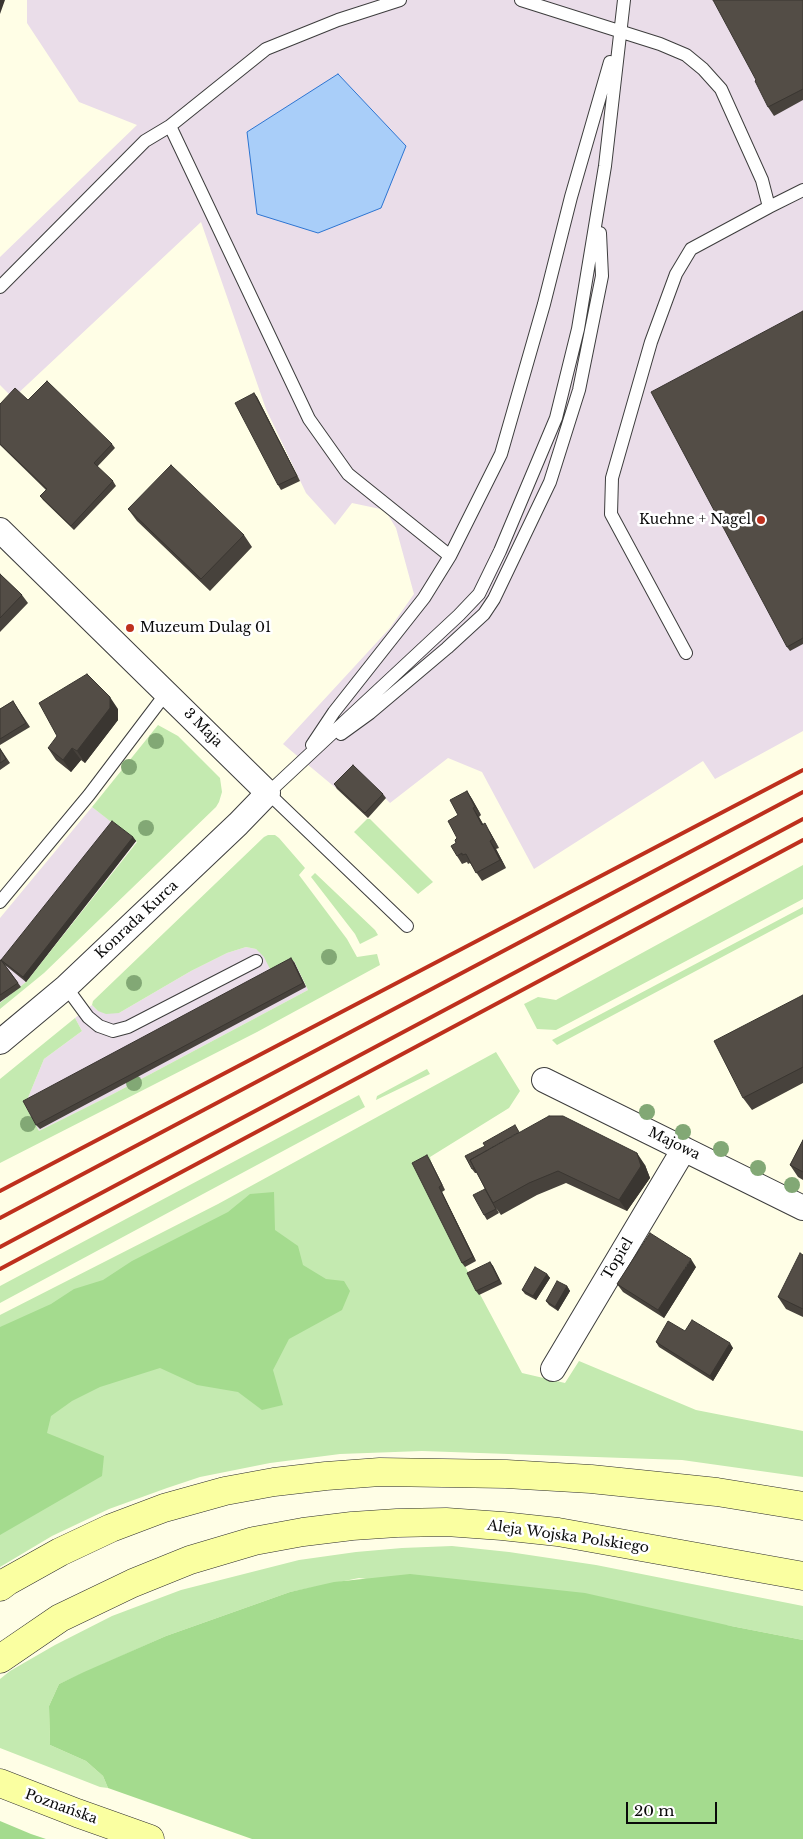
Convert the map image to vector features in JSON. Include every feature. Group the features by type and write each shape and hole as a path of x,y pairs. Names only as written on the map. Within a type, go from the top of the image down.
{"main road":[{"path":"0,1587 8,1580 60,1552 111,1528 164,1508 224,1491 309,1478 380,1472 506,1474 591,1479 717,1492 803,1506"},
{"name":"Aleja Wojska Polskiego","path":"0,1658 60,1618 133,1583 190,1560 254,1541 352,1526 446,1522 558,1532 803,1576"},
{"name":"Poznańska","path":"0,1783 150,1839"}],"street":[{"name":"3 Maja","path":"0,530 268,793"},
{"name":"Konrada Kurca","path":"0,1042 66,987 238,824 268,793"},
{"name":"Majowa","path":"544,1080 803,1208"},
{"name":"Topiel","path":"553,1368 684,1149"}],"lane":[{"path":"0,287 144,141 170,126 266,49 338,20 400,0"},
{"path":"521,0 620,31 686,55 703,69 720,89 762,180 769,207"},
{"path":"268,793 459,615 479,594 523,499 556,418 578,329 605,166 624,0"},
{"path":"297,766 334,712 424,598 450,556 501,454 544,304 571,197 620,31"},
{"path":"170,126 309,418 348,474 450,556"},
{"path":"686,653 611,514 612,478 652,342 676,274 690,249 803,190"},
{"path":"297,766 370,713 447,648 484,614 494,600 550,482 579,390 602,276 599,205"},
{"path":"0,902 89,795 167,692"},
{"name":"3 Maja","path":"268,793 407,926"},
{"path":"66,987 88,1017 99,1026 113,1031 128,1028 256,961"}],"shaded area":[{"path":"27,0 803,0 803,731 715,779 703,761 534,869 482,772 448,758 390,803 356,769 337,789 283,744 390,628 414,594 396,528 385,510 352,503 335,525 306,493 266,409 201,222 13,398 0,385 0,257 137,125 79,102 27,23"},
{"path":"92,807 137,841 26,982 0,1003 0,918"},
{"path":"246,947 256,949 265,957 271,970 283,967 294,960 308,990 113,1094 39,1131 25,1105 44,1059 82,1031 75,1018 92,1005 98,1011 119,1013 191,971 227,953"}],"green space":[{"path":"158,725 178,736 220,778 222,792 219,802 44,973 0,1009 0,1003 26,982 137,842 92,807"},
{"path":"367,819 370,819 433,882 418,894 354,832"},
{"path":"268,835 275,835 279,838 305,868 299,875 347,939 357,957 377,954 380,965 257,1032 0,1163 0,1079 75,1018 82,1031 44,1059 25,1105 39,1131 113,1094 308,990 294,961 271,971 264,957 256,949 246,947 227,953 191,971 119,1013 106,1014 98,1011 92,1005 93,1001"},
{"path":"803,865 803,899 556,1030 537,1029 524,1004 538,997 556,1000"},
{"path":"315,873 378,935 360,944 355,934 311,877"},
{"path":"803,907 803,914 557,1045 552,1040"},
{"path":"496,1052 520,1091 509,1108 430,1157 451,1240 522,1373 565,1383 579,1361 696,1410 803,1431 803,1477 682,1460 422,1451 340,1454 270,1463 200,1477 109,1509 52,1536 0,1567 0,1315 218,1204"},
{"path":"427,1069 430,1074 376,1100 377,1096"},
{"path":"359,1095 365,1107 0,1303 0,1286"},
{"path":"274,1192 275,1230 298,1246 303,1265 326,1279 344,1281 350,1291 342,1310 289,1339 273,1370 283,1405 262,1410 238,1392 197,1385 160,1368 100,1387 72,1401 51,1416 47,1433 104,1456 102,1476 0,1535 0,1327 51,1304 74,1289 103,1280 132,1261 228,1212 250,1194"},
{"path":"452,1546 509,1552 596,1565 803,1606 803,1640 731,1626 359,1578 290,1592 166,1636 59,1684 49,1706 50,1745 86,1761 103,1776 108,1788 100,1787 0,1748 0,1679 10,1671 55,1645 112,1616 181,1590 299,1560 356,1552"},
{"path":"410,1574 585,1593 803,1640 803,1839 252,1839 108,1788 103,1776 86,1761 50,1745 49,1706 59,1684 84,1672 166,1636 290,1592 334,1582"},
{"path":"0,1821 31,1834 46,1839 0,1839"}],"water":[{"path":"338,74 406,146 381,208 318,233 257,214 247,132"}],"building":[{"path":"713,0 803,0 803,89 768,107 756,80"},
{"name":"Kuehne + Nagel","path":"803,311 803,638 787,647 651,392"},
{"path":"47,381 112,444 94,463 113,481 71,526 40,496 47,489 0,444 0,404 15,388 28,400"},
{"path":"254,393 297,476 278,485 235,403"},
{"path":"171,465 244,535 201,579 128,509"},
{"path":"0,574 22,595 0,618"},
{"path":"87,674 110,697 110,708 77,751 72,748 63,760 48,748 57,736 39,703"},
{"path":"13,701 26,723 0,739 0,709"},
{"path":"0,749 6,759 0,763"},
{"path":"353,765 383,794 365,813 334,784"},
{"path":"467,791 482,825 485,823 493,839 490,841 500,860 476,873 466,854 462,855 462,853 457,856 451,846 456,843 455,840 457,838 448,821 458,815 450,800"},
{"path":"112,821 133,837 23,977 1,960"},
{"path":"291,958 303,983 36,1125 23,1101"},
{"path":"0,961 18,983 0,995"},
{"path":"803,995 803,1067 743,1098 714,1041"},
{"path":"549,1116 563,1116 637,1153 641,1166 619,1200 558,1171 529,1183 493,1203 470,1160"},
{"path":"515,1125 519,1132 470,1160 474,1168 472,1169 465,1156 485,1146 483,1143"},
{"path":"803,1140 803,1172 790,1165"},
{"path":"427,1155 442,1185 439,1187 473,1257 462,1263 412,1163"},
{"path":"485,1189 496,1209 484,1215 473,1195"},
{"path":"650,1233 691,1259 658,1310 617,1284"},
{"path":"800,1253 803,1255 803,1309 778,1297"},
{"path":"490,1262 499,1280 476,1291 467,1273"},
{"path":"535,1267 547,1274 533,1296 522,1290"},
{"path":"557,1281 567,1286 555,1307 546,1301"},
{"path":"692,1320 730,1343 710,1376 656,1342 668,1321 685,1331"}],"railway":[{"path":"0,1191 803,770"},
{"path":"0,1218 803,792"},
{"path":"0,1247 803,819"},
{"path":"0,1269 803,840"}],"place":[{"name":"Kuehne + Nagel","path":"761,520"},
{"name":"Muzeum Dulag 01","path":"130,628"}]}
